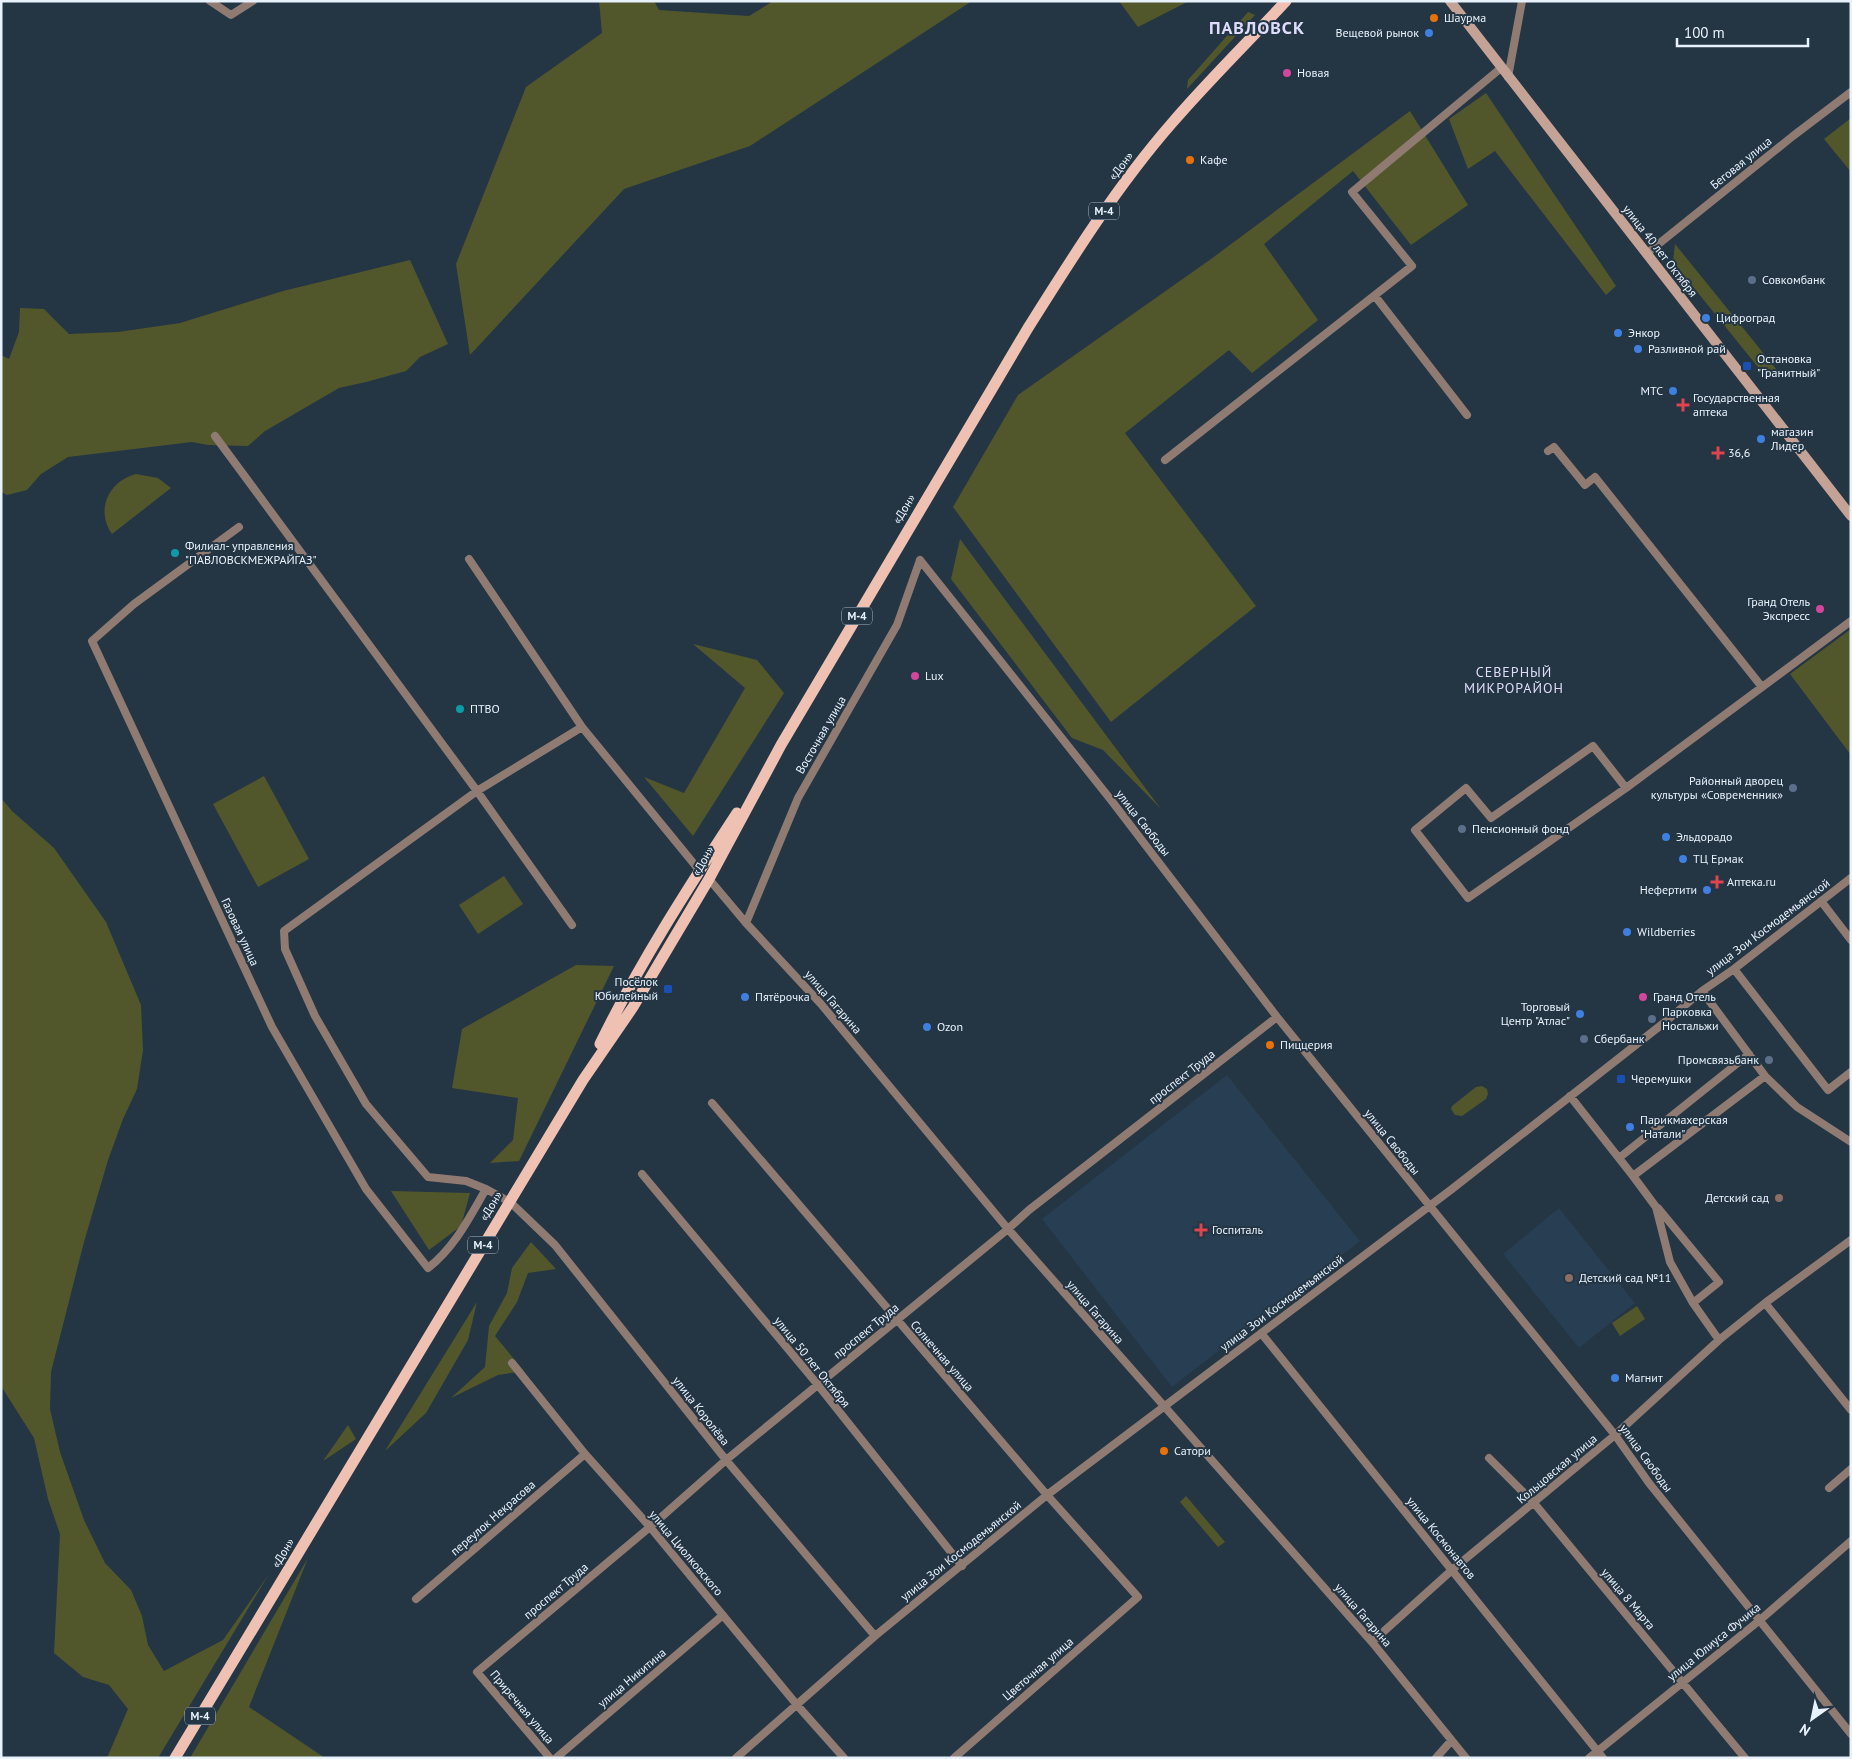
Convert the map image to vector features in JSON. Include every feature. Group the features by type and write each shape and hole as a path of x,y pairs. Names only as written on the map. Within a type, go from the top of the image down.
{"main road":[{"name":"«Дон»","path":"175,1758 583,1080 633,1007 709,879 781,745 1028,328 1104,212 1172,122 1286,1"},
{"path":"583,1080 622,1000 699,870 781,745"}],"street":[{"path":"210,1 231,15 253,1"},
{"name":"улица 40 лет Октября","path":"1450,1 1851,516"},
{"path":"1508,77 1522,1"},
{"path":"1165,460 1412,266 1352,192 1501,68"},
{"name":"Беговая улица","path":"1646,254 1851,92"},
{"path":"1375,296 1467,415"},
{"path":"215,436 477,791 572,924"},
{"path":"1548,451 1554,447 1585,485 1596,477 1762,687"},
{"name":"Газовая улица","path":"239,527 134,604 92,641 272,1027 366,1189 428,1268 451,1247 486,1189"},
{"path":"469,559 582,727 699,870"},
{"name":"Восточная улица","path":"746,922 798,798 897,625 920,560"},
{"name":"улица Свободы","path":"920,560 1111,800 1277,1017 1615,1435 1649,1483 1851,1734"},
{"path":"1626,788 1593,746 1491,818 1466,788 1415,830 1468,898 1626,788 1851,622"},
{"path":"510,1202 466,1181 428,1177 366,1104 315,1016 285,949 284,932 477,791 582,727"},
{"name":"улица Зои Космодемьянской","path":"736,1758 875,1636 1047,1495 1429,1206 1665,1022 1702,990 1734,969 1851,878"},
{"name":"улица Гагарина","path":"709,879 821,1004 1008,1229 1372,1642 1466,1758"},
{"path":"1821,902 1851,940"},
{"path":"1734,969 1828,1090 1851,1072"},
{"path":"1702,990 1765,1076 1796,1107 1851,1142"},
{"name":"проспект Труда","path":"477,1672 650,1527 726,1460 897,1321 1029,1210 1277,1017"},
{"path":"1618,1158 1749,1054"},
{"path":"1633,1176 1765,1076"},
{"path":"1570,1096 1656,1207 1719,1282 1693,1303"},
{"name":"Солнечная улица","path":"712,1103 1047,1495 1138,1597"},
{"name":"улица 50 лет Октября","path":"642,1174 818,1386 962,1566"},
{"name":"улица Королёва","path":"510,1202 555,1245 726,1460 875,1636"},
{"path":"1656,1207 1670,1262 1693,1303 1719,1340"},
{"name":"Кольцовская улица","path":"1372,1642 1452,1570 1615,1435 1719,1340 1765,1303 1851,1240"},
{"path":"1765,1303 1851,1410"},
{"name":"улица Космонавтов","path":"1261,1332 1603,1758"},
{"name":"улица Циолковского","path":"512,1363 585,1454 650,1527 797,1705 844,1758"},
{"name":"переулок Некрасова","path":"416,1599 585,1454"},
{"name":"улица 8 Марта","path":"1490,1458 1534,1503 1745,1758"},
{"path":"1828,1488 1851,1469"},
{"name":"улица Юлиуса Фучика","path":"1589,1758 1760,1620 1851,1540"},
{"name":"Цветочная улица","path":"954,1758 1138,1597"},
{"name":"улица Никитина","path":"556,1758 724,1615"},
{"name":"Приречная улица","path":"477,1672 550,1758"},
{"path":"1436,1758 1451,1741"}],"shaded area":[{"name":"Госпиталь","path":"1227,1075 1360,1241 1172,1387 1042,1219"},
{"name":"Детский сад №11","path":"1559,1208 1635,1303 1579,1348 1503,1254"}],"green space":[{"path":"599,1 654,1 659,10 749,16 773,1 972,1 750,146 624,189 470,355 456,264 526,87 602,33"},
{"path":"1119,1 1189,1 1138,27"},
{"path":"1248,12 1255,15 1187,89 1188,80"},
{"path":"1486,93 1616,286 1606,295 1495,151 1468,169 1449,119"},
{"path":"1410,111 1468,205 1411,245 1353,171 1264,244 1318,320 1252,373 1229,350 1125,433 1256,606 1111,722 953,507 1018,395 1211,259"},
{"path":"1851,118 1851,172 1824,139"},
{"path":"1675,244 1777,370 1766,377 1673,262"},
{"path":"410,260 448,344 420,357 406,371 339,388 265,431 248,446 208,445 192,442 68,457 41,474 27,490 7,495 1,492 1,355 9,359 19,332 20,308 44,309 69,334 118,332 180,323 283,291"},
{"path":"136,474 158,478 171,488 112,534 107,525 105,515 105,506 108,498 118,483"},
{"path":"960,539 1161,809 1103,750 1072,738 951,579"},
{"path":"1851,629 1851,755 1790,674"},
{"path":"693,644 757,660 784,693 693,836 644,777 684,793 745,688"},
{"path":"264,776 309,859 258,887 213,804"},
{"path":"1,798 12,811 54,848 106,922 141,1005 143,1050 137,1089 123,1119 108,1160 84,1242 51,1372 50,1409 60,1452 84,1520 105,1563 131,1590 142,1616 148,1645 164,1671 223,1640 269,1574 158,1758 107,1758 128,1709 109,1685 83,1677 54,1653 60,1534 48,1499 34,1438 1,1386"},
{"path":"504,876 523,904 478,934 459,905"},
{"path":"576,965 614,966 519,1161 490,1163 513,1140 518,1098 452,1088 462,1029"},
{"path":"1482,1086 1487,1089 1486,1099 1462,1116 1455,1115 1451,1109 1452,1106 1476,1087"},
{"path":"391,1191 470,1193 461,1226 429,1250"},
{"path":"531,1242 556,1269 528,1273 517,1302 495,1336 524,1371 498,1375 451,1398 485,1367 489,1326 507,1293 512,1268"},
{"path":"477,1302 468,1340 426,1413 385,1451"},
{"path":"1637,1306 1645,1319 1620,1336 1612,1323"},
{"path":"348,1425 356,1439 323,1461"},
{"path":"1186,1496 1225,1542 1218,1547 1180,1502"},
{"path":"308,1558 249,1707 325,1758 190,1758"}],"place":[{"name":"Шаурма","path":"1434,18"},
{"name":"Вещевой рынок","path":"1429,33"},
{"name":"Новая","path":"1287,73"},
{"name":"Кафе","path":"1190,160"},
{"name":"Совкомбанк","path":"1752,280"},
{"name":"Цифроград","path":"1706,318"},
{"name":"Энкор","path":"1618,333"},
{"name":"Разливной рай","path":"1638,349"},
{"name":"Остановка \"Гранитный\"","path":"1747,366"},
{"name":"МТС","path":"1673,391"},
{"name":"Государственная аптека","path":"1683,405"},
{"name":"магазин Лидер","path":"1761,439"},
{"name":"36,6","path":"1718,453"},
{"name":"Филиал- управления \"ПАВЛОВСКМЕЖРАЙГАЗ\"","path":"175,553"},
{"name":"Гранд Отель Экспресс","path":"1820,609"},
{"name":"Lux","path":"915,676"},
{"name":"ПТВО","path":"460,709"},
{"name":"Районный дворец культуры «Современник»","path":"1793,788"},
{"name":"Пенсионный фонд","path":"1462,829"},
{"name":"Эльдорадо","path":"1666,837"},
{"name":"ТЦ Ермак","path":"1683,859"},
{"name":"Аптека.ru","path":"1717,882"},
{"name":"Нефертити","path":"1707,890"},
{"name":"Wildberries","path":"1627,932"},
{"name":"Посёлок Юбилейный","path":"668,989"},
{"name":"Пятёрочка","path":"745,997"},
{"name":"Гранд Отель","path":"1643,997"},
{"name":"Торговый Центр \"Атлас\"","path":"1580,1014"},
{"name":"Парковка Ностальжи","path":"1652,1019"},
{"name":"Ozon","path":"927,1027"},
{"name":"Сбербанк","path":"1584,1039"},
{"name":"Пиццерия","path":"1270,1045"},
{"name":"Промсвязьбанк","path":"1769,1060"},
{"name":"Черемушки","path":"1621,1079"},
{"name":"Парикмахерская \"Натали\"","path":"1630,1127"},
{"name":"Детский сад","path":"1779,1198"},
{"name":"Госпиталь","path":"1201,1230"},
{"name":"Детский сад №11","path":"1569,1278"},
{"name":"Магнит","path":"1615,1378"},
{"name":"Сатори","path":"1164,1451"}],"district":[{"name":"ПАВЛОВСК","path":"1257,28"},
{"name":"СЕВЕРНЫЙ МИКРОРАЙОН","path":"1514,680"}]}
